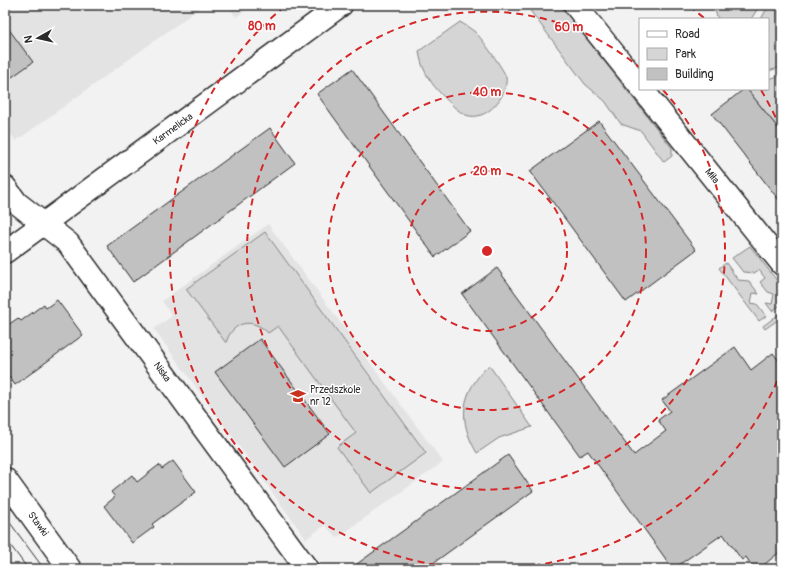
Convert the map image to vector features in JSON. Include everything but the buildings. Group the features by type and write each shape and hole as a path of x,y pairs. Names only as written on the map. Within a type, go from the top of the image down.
{"street":[{"name":"Karmelicka","path":"5,252 341,5"},
{"path":"575,5 639,85"},
{"name":"Miła","path":"643,90 782,264"},
{"name":"Niska","path":"5,186 17,203 68,243 307,569"},
{"name":"Stawki","path":"5,479 70,569"}],"shaded area":[{"path":"5,5 204,5 16,141 5,126"},
{"path":"227,5 253,5 236,17"},
{"name":"Przedszkole nr 12","path":"268,224 443,462 337,538 325,525 306,539 154,329 172,316 162,301"}],"green space":[{"path":"526,5 560,5 672,148 672,156 664,162 641,131 621,124 605,101 585,84"},
{"path":"713,5 760,5 752,18 718,18"},
{"path":"769,5 780,5 782,8 782,67 769,71 769,18 762,18"},
{"path":"460,22 478,35 497,61 506,77 504,92 500,99 495,106 481,115 466,115 443,96 427,76 420,58 419,51"},
{"path":"782,75 782,133 748,90 769,90 769,79"},
{"path":"265,232 426,453 371,493 337,447 356,433 278,326 268,333 256,325 250,323 244,324 233,330 226,343 186,289"},
{"path":"750,246 782,287 782,304 772,311 766,303 772,304 774,294 768,292 760,282 765,278 759,270 754,273 743,272 732,258"},
{"path":"726,263 738,280 749,281 759,294 753,293 751,303 757,304 766,316 759,321 719,268"},
{"path":"782,312 782,317 765,329 763,326"},
{"path":"489,365 532,427 499,438 477,453 466,429 465,407 472,386"}],"tram line":[{"path":"5,516 44,569"},
{"path":"5,538 28,569"}],"place":[{"name":"Przedszkole nr 12","path":"298,396"}]}
